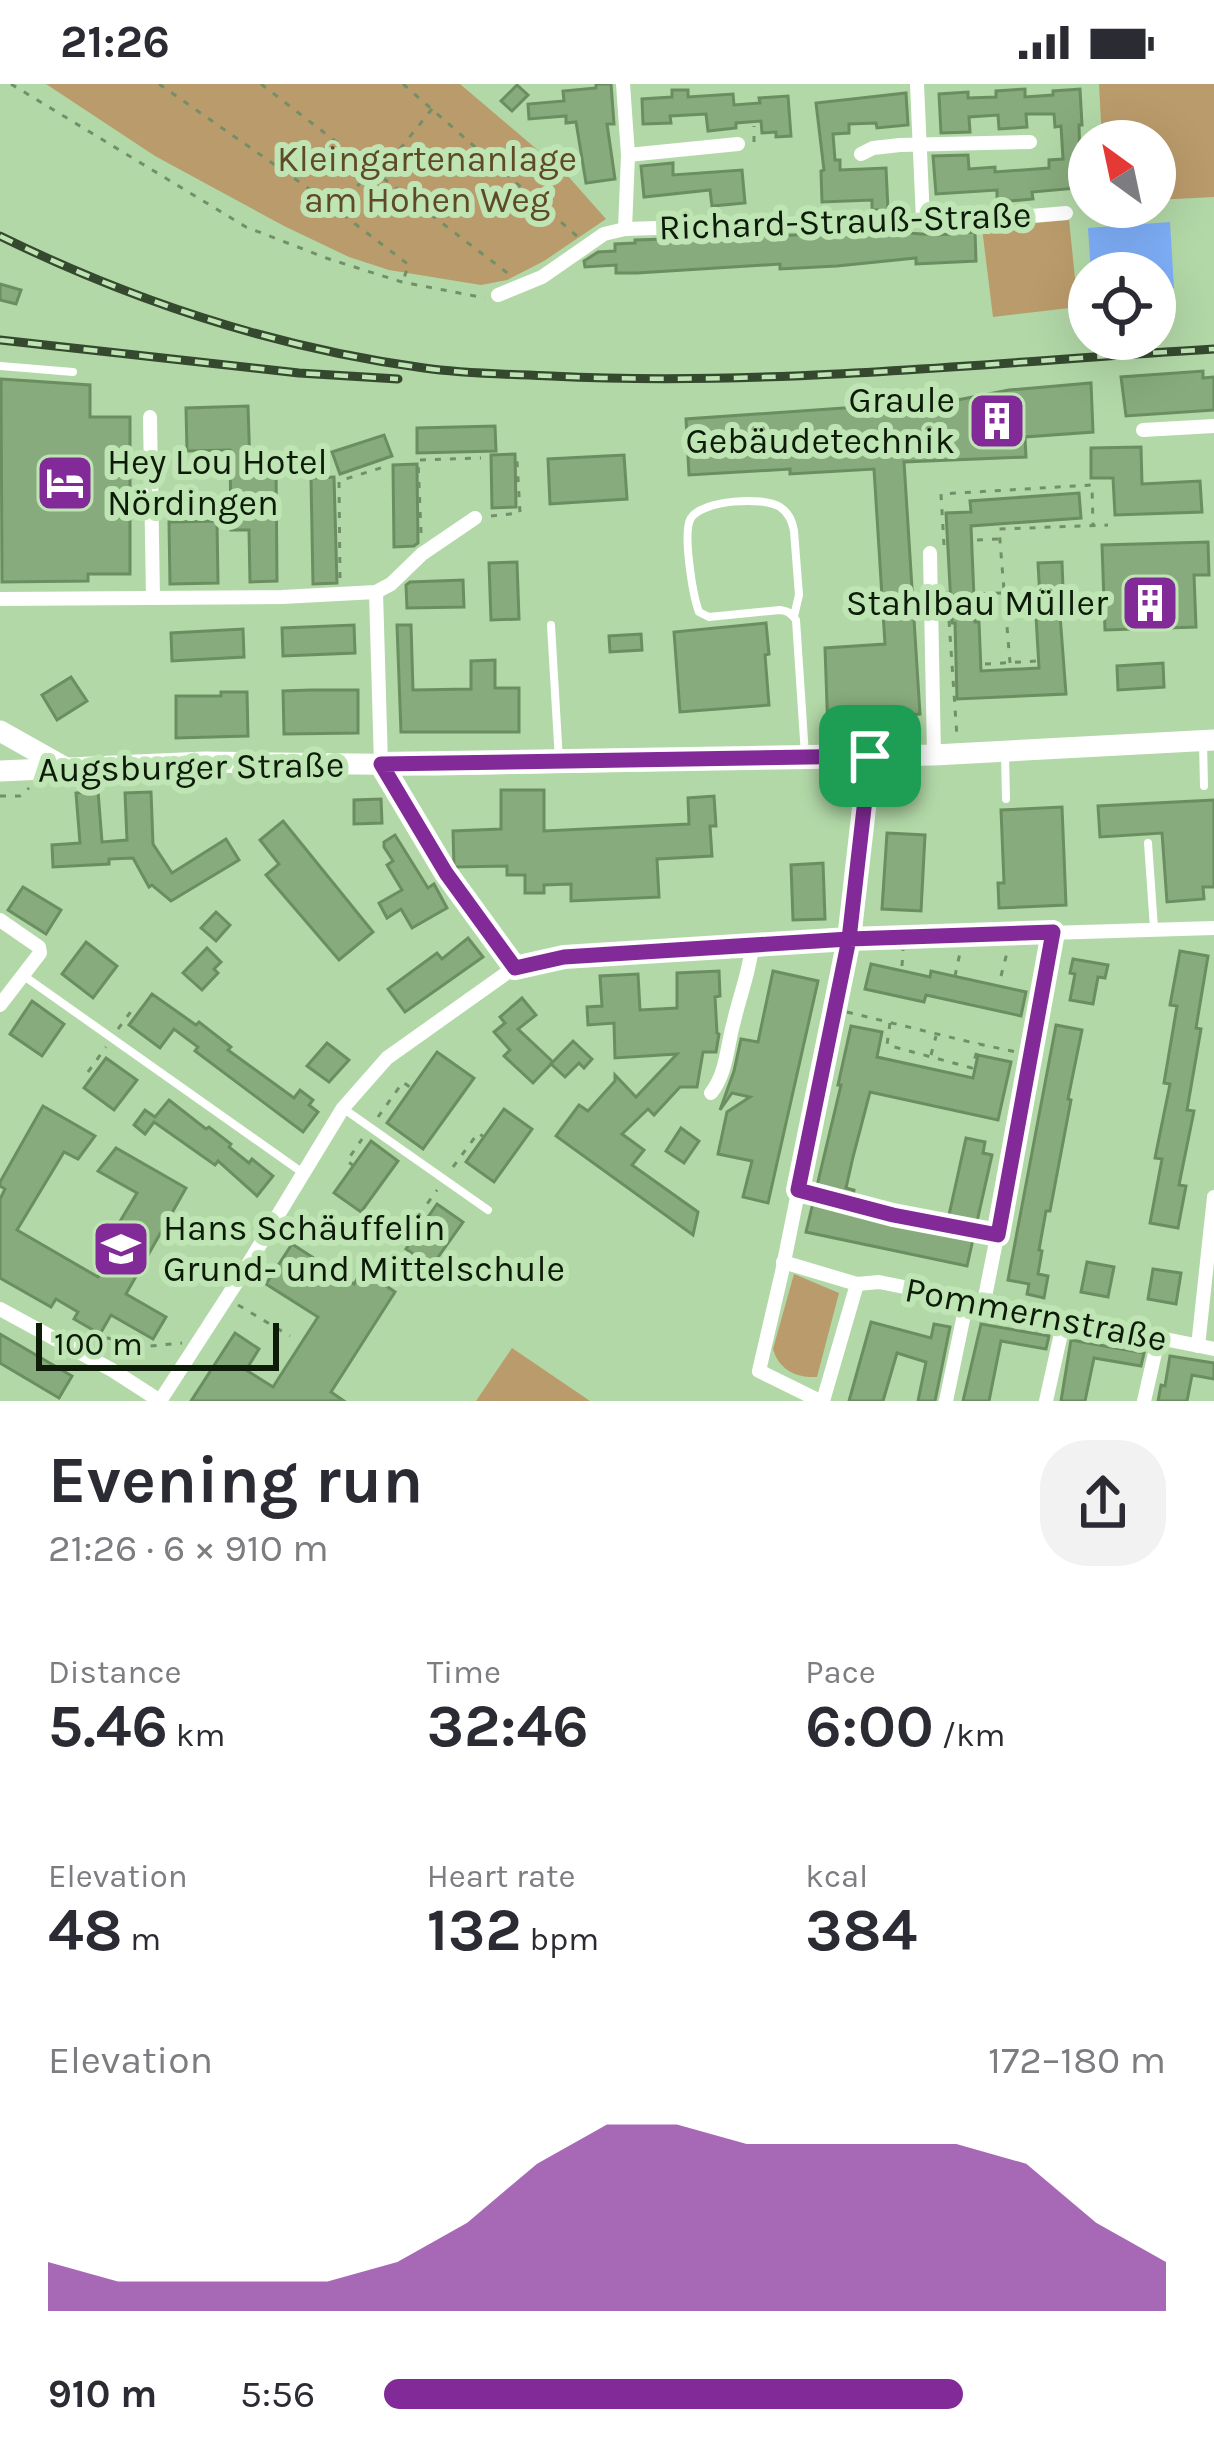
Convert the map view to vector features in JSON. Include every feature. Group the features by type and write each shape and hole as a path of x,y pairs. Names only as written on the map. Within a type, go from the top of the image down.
{"main road":[{"path":"0,731 64,767"},
{"name":"Augsburger Straße","path":"0,771 206,762 381,764 934,755 1208,740"}],"street":[{"path":"498,295 542,277 604,234 625,229 628,154 623,84"},
{"path":"917,84 923,220"},
{"path":"861,154 873,148 1030,142"},
{"path":"628,154 738,144"},
{"name":"Richard-Strauß-Straße","path":"625,229 923,220 936,224 1066,213"},
{"path":"150,417 152,598"},
{"path":"1143,430 1214,426"},
{"path":"0,599 376,592 475,518"},
{"path":"934,755 937,554"},
{"path":"376,592 381,764"},
{"path":"857,1284 821,1401 759,1371 849,939 870,756"},
{"path":"0,920 40,953 0,1005"},
{"path":"0,1310 160,1401 343,1108 387,1058 515,968 564,957 849,939 1214,928"},
{"path":"984,1302 1053,932"},
{"path":"711,1093 720,1081 752,946"},
{"path":"1206,1347 1214,1197"},
{"name":"Pommernstraße","path":"785,1255 857,1284 879,1282 1206,1347"},
{"path":"946,1401 968,1300"},
{"path":"1046,1401 1064,1320"},
{"path":"1144,1401 1158,1340"}],"lane":[{"path":"0,366 73,372"},
{"path":"794,616 781,610 709,617 699,612 687,531 694,515 706,506 768,502 792,522 805,756"},
{"path":"551,625 559,762"},
{"path":"1204,787 1208,740"},
{"path":"1005,752 1006,799"},
{"path":"1148,843 1154,929"},
{"path":"23,975 303,1173"},
{"path":"343,1108 488,1210"}],"path":[{"path":"11,84 246,227 402,282 480,299 498,295"},
{"path":"159,84 410,265 402,282"},
{"path":"261,84 510,275 519,287"},
{"path":"403,84 542,202 585,245"},
{"path":"379,175 432,109"},
{"path":"338,211 371,169"},
{"path":"422,554 418,460 481,458"},
{"path":"475,518 520,513 518,460"},
{"path":"341,593 338,481 387,466"},
{"path":"937,554 940,494 1092,484 1093,525"},
{"path":"1010,663 1000,529 1108,525"},
{"path":"977,540 1000,539"},
{"path":"946,578 958,754"},
{"path":"980,594 1004,592"},
{"path":"985,664 1036,661"},
{"name":"Augsburger Straße","path":"381,764 446,873 515,968"},
{"path":"0,796 20,796"},
{"path":"1001,976 1012,933"},
{"path":"955,976 964,934"},
{"path":"836,1010 1033,1055"},
{"path":"890,1024 887,1045 972,1068 980,1044"},
{"path":"932,1055 936,1034"},
{"path":"354,1166 347,1161 403,1082 411,1088"},
{"path":"422,1226 415,1221 478,1133 484,1137"},
{"path":"798,1190 860,1208 998,1235"},
{"path":"226,1298 290,1336"},
{"path":"63,1344 108,1338 140,1347 178,1342 195,1348"}],"green space":[{"name":"Kleingartenanlage am Hohen Weg","path":"46,84 460,84 567,175 606,219 507,280 481,285 389,270 284,226 155,156"},
{"path":"1099,84 1214,84 1214,197 1176,199 1176,120 1101,120"},
{"path":"1068,220 1072,252 1068,252 1068,308 993,317 982,228"},
{"path":"794,1274 839,1293 817,1377 789,1371 773,1349"},
{"path":"512,1348 590,1401 476,1401"}],"water":[{"path":"1088,228 1170,228 1172,252 1090,252"}],"building":[{"path":"596,84 611,84 614,124 607,124 615,179 586,183 576,122 566,123 566,116 529,119 528,104 564,101 563,91 596,88"},
{"path":"517,85 528,95 512,111 501,101"},
{"path":"1025,89 1025,97 1080,89 1082,120 1068,120 1068,189 1032,192 1033,199 997,202 997,190 936,194 933,156 968,155 969,169 995,167 995,172 1049,168 1049,160 1063,159 1061,126 1055,127 1054,114 1026,114 1027,127 999,129 998,115 969,117 970,132 941,133 939,94 996,97 996,91"},
{"path":"672,90 688,90 688,97 733,94 734,105 788,96 791,136 762,133 761,121 708,131 706,114 670,116 671,123 643,124 642,99 672,97"},
{"path":"906,93 908,125 849,124 849,133 833,134 840,170 886,168 888,210 872,210 872,200 822,202 824,170 816,103"},
{"path":"673,163 673,175 742,170 745,203 712,206 710,190 644,197 641,166"},
{"path":"975,232 976,261 916,264 916,258 780,269 780,264 616,273 616,265 585,267 584,261 598,252 615,251 615,244 635,240"},
{"path":"0,284 21,290 16,304 0,300"},
{"path":"1203,371 1203,378 1214,377 1214,410 1126,416 1121,377"},
{"path":"1,379 90,385 90,417 130,417 130,574 88,574 88,581 2,582"},
{"path":"1091,383 1093,432 1025,437 1026,457 904,462 920,714 906,715 906,728 828,733 825,648 885,644 874,469 689,475 686,419 899,404 900,411 1009,390"},
{"path":"248,406 250,467 276,466 277,581 250,582 249,530 231,530 230,450 187,451 186,408"},
{"path":"495,426 496,451 417,453 417,428"},
{"path":"384,435 392,456 340,474 332,452"},
{"path":"1141,447 1142,484 1200,481 1202,512 1115,515 1113,478 1091,478 1091,448"},
{"path":"515,454 516,507 492,508 491,455"},
{"path":"624,455 627,499 550,504 548,459"},
{"path":"417,464 418,543 394,547 393,465"},
{"path":"334,477 337,583 313,584 311,478"},
{"path":"1079,493 1081,518 971,526 981,671 1039,668 1038,563 1062,562 1064,615 1060,615 1066,694 957,699 946,513 971,512 970,501"},
{"path":"217,521 218,583 170,584 169,522"},
{"path":"1208,542 1209,575 1194,575 1196,627 1105,630 1102,545"},
{"path":"517,562 519,619 491,620 489,563"},
{"path":"463,580 464,607 407,608 406,585 410,582"},
{"path":"766,623 769,705 680,712 674,632"},
{"path":"354,625 355,653 283,656 282,628"},
{"path":"397,625 411,625 413,690 471,689 471,661 495,660 495,688 519,688 519,732 401,732"},
{"path":"243,629 244,657 172,661 171,633"},
{"path":"641,634 642,650 610,652 609,636"},
{"path":"1163,663 1164,687 1118,690 1117,666"},
{"path":"71,677 87,701 57,720 42,695"},
{"path":"358,690 358,733 284,734 283,691"},
{"path":"221,692 247,692 248,736 176,738 176,696 221,696"},
{"path":"501,790 544,790 544,831 689,824 688,798 714,796 712,856 657,859 659,897 571,901 571,884 544,885 544,893 525,893 525,875 507,875 507,866 454,867 453,831 501,829"},
{"path":"98,791 102,842 127,840 125,793 151,792 153,844 172,873 226,839 239,860 171,901 149,887 133,858 53,867 52,845 80,843 76,793"},
{"path":"381,799 382,823 354,824 354,800"},
{"path":"1214,800 1214,887 1203,887 1204,899 1167,902 1162,833 1100,837 1098,806"},
{"path":"1062,807 1066,905 999,908 998,883 1004,883 1001,810"},
{"path":"283,821 373,932 339,960 266,875 279,864 260,840"},
{"path":"887,833 925,835 921,911 882,909"},
{"path":"395,835 428,888 434,884 447,908 412,928 401,909 387,918 379,903 402,890 387,865 393,861 384,847"},
{"path":"823,863 825,919 793,920 791,865"},
{"path":"23,887 61,910 46,934 8,910"},
{"path":"216,912 230,925 216,941 201,928"},
{"path":"468,938 483,957 405,1012 388,989 437,953 442,959"},
{"path":"86,942 117,966 93,998 62,974"},
{"path":"207,948 221,962 214,969 218,973 202,990 183,973"},
{"path":"1180,951 1208,956 1196,1028 1201,1029 1187,1110 1194,1111 1179,1185 1186,1186 1178,1228 1150,1223 1162,1159 1155,1158 1170,1084 1164,1083 1177,1006 1170,1005"},
{"path":"1073,959 1108,965 1105,978 1098,977 1093,1004 1070,1000"},
{"path":"871,964 930,977 931,971 1026,992 1021,1016 926,995 924,1002 865,989"},
{"path":"719,971 716,1052 703,1052 697,1087 680,1087 654,1115 648,1109 622,1134 644,1150 632,1165 698,1212 693,1235 556,1136 579,1105 588,1111 615,1081 615,1075 636,1097 677,1054 615,1058 614,1023 588,1025 587,1007 602,1006 600,976 638,974 640,1010 677,1008 677,973"},
{"path":"773,971 818,981 768,1203 743,1197 752,1161 718,1154 727,1112 750,1097 732,1093 720,1110 741,1039 758,1042"},
{"path":"152,994 196,1025 199,1022 231,1047 228,1050 294,1098 300,1090 313,1100 309,1105 318,1112 303,1132 195,1051 198,1047 174,1029 160,1048 129,1025"},
{"path":"522,998 536,1015 518,1029 553,1062 533,1083 504,1056 510,1050 494,1032 505,1023 500,1017"},
{"path":"32,1001 64,1024 42,1056 10,1034"},
{"path":"1056,1025 1082,1030 1039,1250 1038,1274 1048,1276 1044,1298 1027,1294 1029,1284 1008,1280"},
{"path":"851,1026 882,1032 877,1057 973,1078 978,1055 1011,1062 998,1120 870,1092 846,1188 854,1190 850,1213 945,1233 966,1138 985,1142 983,1153 992,1155 967,1266 806,1232"},
{"path":"573,1041 592,1059 584,1068 579,1063 565,1077 551,1064"},
{"path":"327,1043 349,1060 329,1082 307,1066"},
{"path":"437,1052 474,1078 423,1149 387,1123"},
{"path":"106,1058 137,1080 114,1110 84,1088"},
{"path":"169,1100 231,1144 249,1163 252,1159 273,1176 257,1196 218,1161 215,1165 154,1122 145,1134 134,1125 145,1110 155,1117"},
{"path":"43,1106 95,1136 78,1159 64,1152 17,1230 98,1277 113,1253 104,1248 137,1193 98,1171 116,1148 186,1188 126,1294 166,1317 153,1339 111,1315 100,1334 74,1319 78,1312 56,1299 51,1307 0,1278 0,1199 5,1189 0,1182"},
{"path":"504,1109 532,1129 494,1182 466,1162"},
{"path":"681,1128 699,1141 684,1163 666,1151"},
{"path":"371,1141 398,1161 361,1212 334,1193"},
{"path":"437,1204 463,1222 431,1267 406,1249"},
{"path":"292,1244 354,1284 363,1270 395,1292 331,1392 344,1401 191,1401 235,1333 259,1349 246,1370 273,1387 318,1317 266,1284"},
{"path":"1087,1262 1114,1267 1108,1297 1081,1292"},
{"path":"1153,1269 1181,1273 1176,1304 1148,1299"},
{"path":"871,1322 931,1338 934,1324 950,1327 935,1401 918,1401 926,1362 897,1353 883,1401 849,1401"},
{"path":"981,1324 1049,1336 1046,1349 1001,1341 989,1401 963,1401"},
{"path":"0,1334 72,1376 59,1398 0,1363"},
{"path":"1071,1340 1144,1353 1141,1366 1094,1358 1085,1401 1061,1401"},
{"path":"1170,1356 1214,1363 1214,1379 1192,1375 1187,1401 1158,1401"}],"railway":[{"path":"0,236 154,301 260,335 456,372 717,378 883,372 1214,349"},
{"path":"0,340 299,373 398,379"}],"place":[{"name":"Graule Gebäudetechnik","path":"997,421"},
{"name":"Hey Lou Hotel Nördingen","path":"65,483"},
{"name":"Stahlbau Müller","path":"1150,603"},
{"name":"Hans Schäuffelin Grund- und Mittelschule","path":"121,1249"}],"route":[{"path":"870,756 381,764 457,890 515,968 564,957 849,939 798,1190 843,1204 998,1235 1053,932 849,939 870,756"}]}
